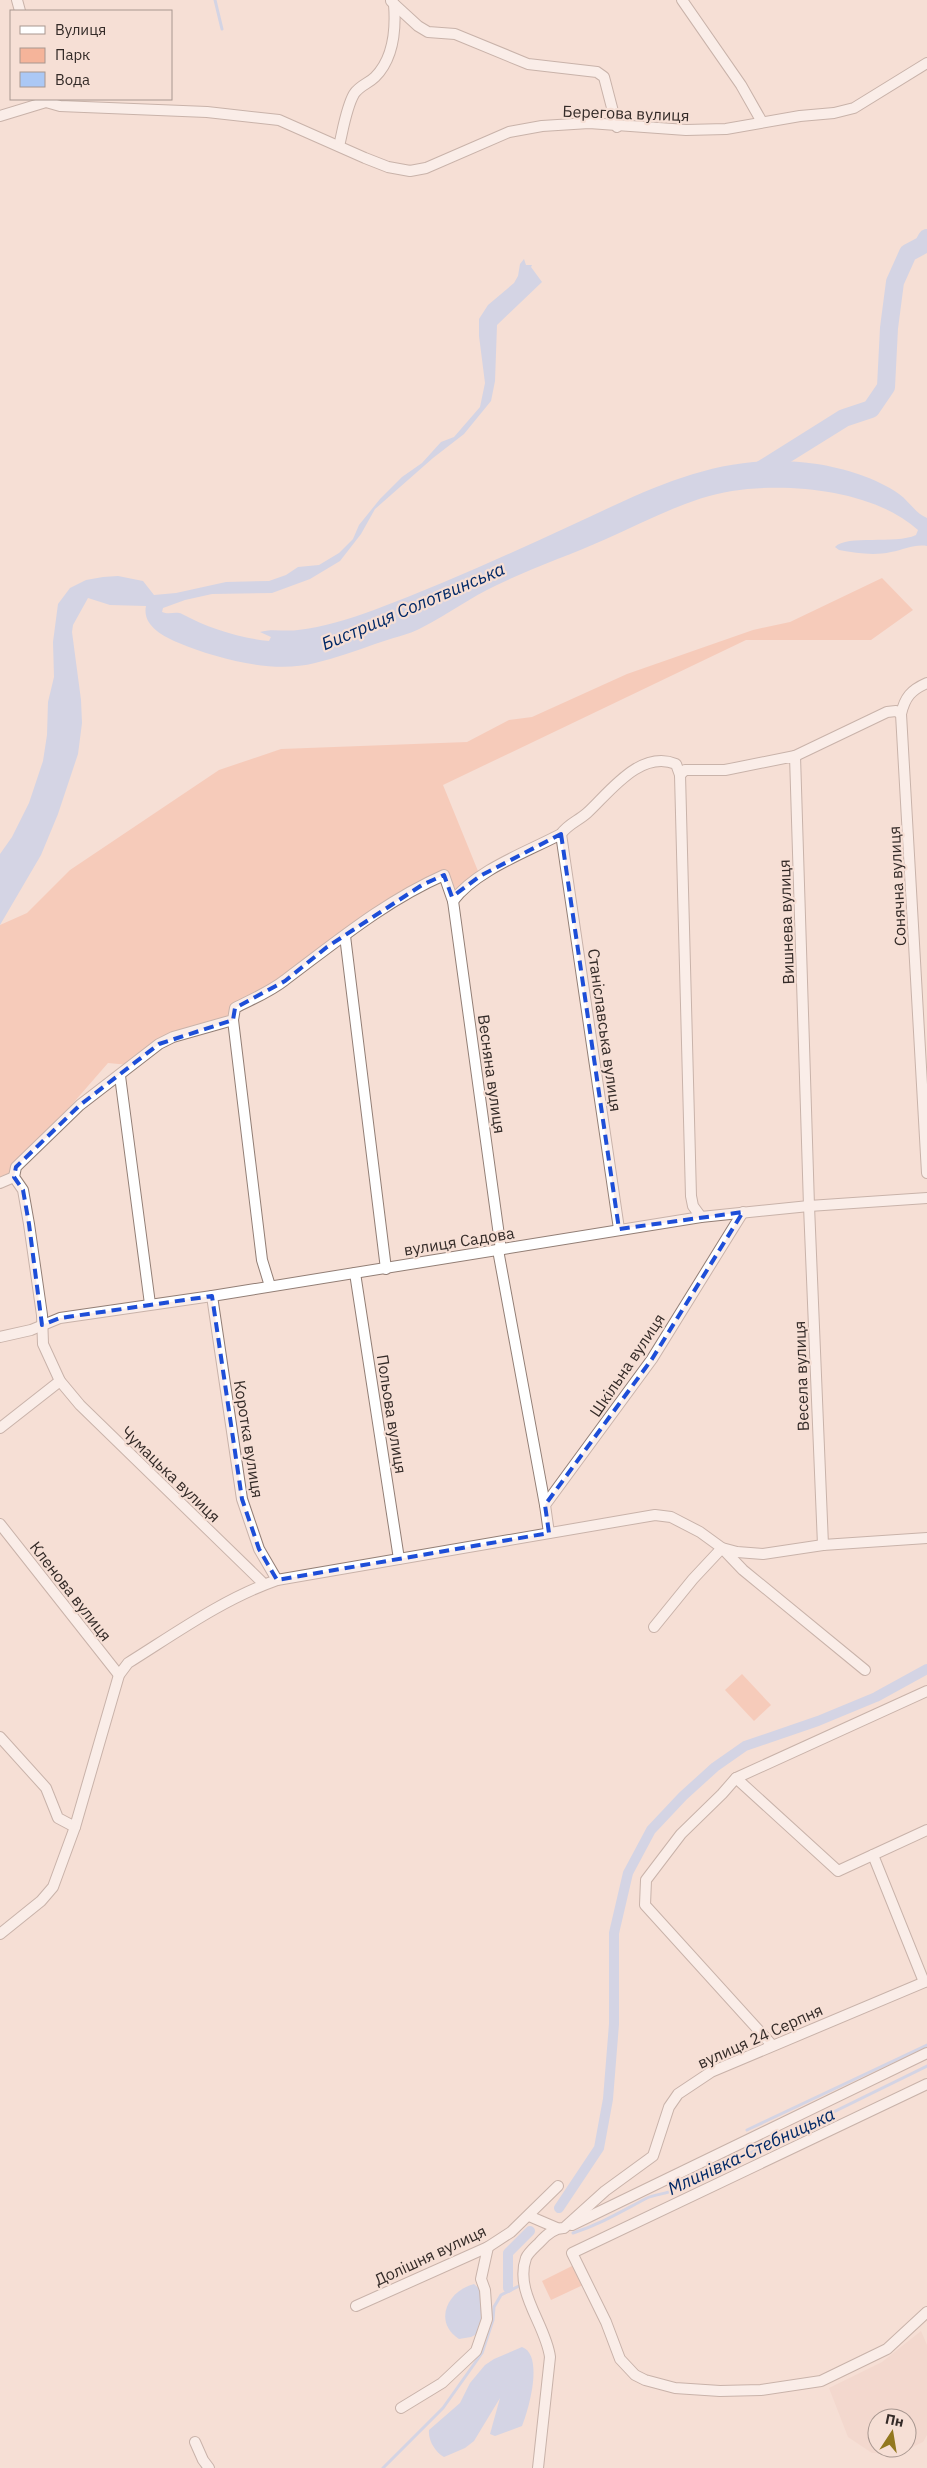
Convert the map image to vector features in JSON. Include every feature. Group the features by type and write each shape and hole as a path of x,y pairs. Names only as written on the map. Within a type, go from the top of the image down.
{"street":[{"path":"682,0 741,86 762,122"},
{"path":"392,2 418,26 428,32 455,34 528,64 597,72 604,77 617,127"},
{"path":"339,146 354,95 360,86 370,82 381,70 391,49 394,30 392,2"},
{"name":"Берегова вулиця","path":"0,116 45,101 60,106 207,112 279,120 388,167 410,170 426,168 509,132 542,126 589,124 686,130 726,129 762,122 834,113 854,108 927,63"},
{"path":"680,775 685,770 725,770 796,756 887,712 896,710 901,714 905,700 914,689 927,683"},
{"name":"Сонячна вулиця","path":"901,714 927,1173"},
{"name":"Вишнева вулиця","path":"796,756 809,1206"},
{"path":"453,901 462,890 480,876 561,834 568,826 583,817 599,803 611,787 624,776 652,762 668,760 676,764 680,775 691,1196 693,1206 701,1217"},
{"name":"Станіславська вулиця","path":"561,834 619,1229"},
{"name":"Весняна вулиця","path":"345,936 400,897 444,875 453,901 500,1250 544,1505"},
{"path":"270,1286 262,1260 233,1020 235,1008 285,981 327,947 345,936 386,1269"},
{"path":"0,1183 14,1177 16,1167 34,1148 66,1121 80,1105 159,1044 172,1037 233,1020"},
{"path":"120,1076 150,1304"},
{"name":"Чумацька вулиця","path":"14,1177 23,1190 29,1224 43,1344 60,1381 94,1419 264,1584"},
{"name":"вулиця Садова","path":"0,1337 60,1318 386,1269 619,1229 743,1212 927,1198"},
{"name":"Весела вулиця","path":"809,1206 823,1545"},
{"name":"Шкільна вулиця","path":"544,1505 652,1359 743,1212"},
{"name":"Польова вулиця","path":"355,1273 399,1559"},
{"name":"Коротка вулиця","path":"212,1296 242,1498 259,1549 277,1580"},
{"path":"0,1428 60,1381"},
{"path":"544,1505 549,1533"},
{"path":"0,1934 41,1901 53,1887 75,1827 119,1675 128,1663 229,1600 277,1580 655,1516 671,1517 684,1523 722,1548 743,1570 865,1670"},
{"name":"Кленова вулиця","path":"0,1524 119,1675"},
{"path":"722,1548 737,1552 763,1554 823,1545 927,1538"},
{"path":"654,1627 693,1579 722,1548"},
{"path":"772,2045 645,1905 646,1880 681,1834 736,1778 927,1691"},
{"path":"0,1737 46,1788 58,1818 75,1827"},
{"path":"736,1778 838,1871 927,1830"},
{"path":"873,1855 926,1982"},
{"name":"вулиця 24 Серпня","path":"538,2468 550,2357 546,2339 524,2281 526,2257 542,2239 561,2228 605,2191 653,2156 669,2107 678,2094 711,2072 926,1982"},
{"path":"528,2216 561,2228 927,2053"},
{"path":"927,2084 572,2253 606,2322 620,2359 635,2375 644,2380 675,2388 720,2391 761,2390 821,2381 887,2349 927,2312"},
{"name":"Долішня вулиця","path":"356,2306 488,2247 512,2232 558,2186"},
{"path":"401,2408 442,2383 476,2351 487,2319 485,2290 481,2279 488,2247"},
{"path":"195,2442 209,2468"}],"highlighted area":[{"path":"561,834 619,1229 743,1212 652,1359 545,1505 549,1533 277,1580 259,1549 242,1499 212,1296 60,1318 42,1325 23,1190 14,1177 16,1167 80,1105 129,1065 159,1044 233,1020 235,1008 285,981 327,947 422,885 444,875 452,897 480,876"}],"shaded area":[{"path":"921,2331 927,2345 927,2435 923,2442 917,2445 917,2408 867,2408 867,2450 848,2437 829,2388 882,2362"}],"green space":[{"path":"882,578 913,610 871,640 746,640 443,785 480,876 453,901 444,875 345,936 235,1008 233,1020 173,1037 129,1065 108,1063 34,1148 14,1177 0,1183 0,925 27,913 70,870 219,770 281,749 467,742 509,720 532,717 627,674 753,630 790,622"},
{"path":"742,1674 771,1705 754,1721 725,1690"},
{"path":"574,2265 583,2285 551,2300 542,2281"}],"water":[{"path":"524,259 526,265 532,265 531,267 542,282 497,325 495,381 491,401 464,434 433,458 375,509 361,534 340,561 310,579 272,593 212,594 185,600 163,608 162,612 180,613 224,632 269,641 271,637 260,632 307,629 365,613 474,569 661,485 720,467 751,462 783,461 817,464 849,471 881,483 899,494 927,518 927,546 913,546 878,554 839,550 835,547 841,543 860,540 907,538 916,535 918,530 900,516 855,498 830,492 779,488 755,488 716,494 652,518 510,579 487,590 418,630 338,657 299,666 264,666 228,659 194,649 166,637 155,629 147,619 146,606 110,605 88,598 73,625 72,632 81,700 82,723 78,754 58,814 41,855 0,925 0,854 12,837 29,803 43,761 47,735 48,702 54,677 53,642 58,604 70,588 86,580 118,576 143,581 154,595 176,593 226,582 269,581 286,575 298,567 319,565 339,553 353,539 359,525 380,499 402,477 422,463 441,442 454,437 480,407 485,383 479,336 479,319 488,305 514,283 518,276 520,264"},
{"path":"474,2284 484,2293 481,2332 471,2337 459,2339 451,2332 447,2324 445,2316 447,2308 457,2293"},
{"path":"522,2347 529,2352 534,2371 531,2396 522,2426 495,2436 490,2434 500,2398 474,2441 465,2448 444,2457 441,2455 431,2442 429,2430 460,2403 470,2383 485,2365"}],"waterway":[{"path":"215,0 222,29"},
{"name":"Бистриця Солотвинська","path":"756,473 844,418 871,409 886,387 889,328 895,282 908,253 923,245 927,238"},
{"path":"559,2208 599,2148 608,2099 614,2024 614,1933 628,1873 651,1830 683,1796 715,1767 745,1746 818,1721 876,1697 927,1669"},
{"path":"747,2130 927,2045"},
{"name":"Млинівка-Стебницька","path":"573,2233 602,2221 647,2198 677,2189 927,2066"},
{"path":"508,2288 508,2253 530,2231"},
{"name":"Млинівка-Стебницька","path":"383,2468 443,2408 482,2353 493,2320 494,2307 501,2295 519,2286"}]}
